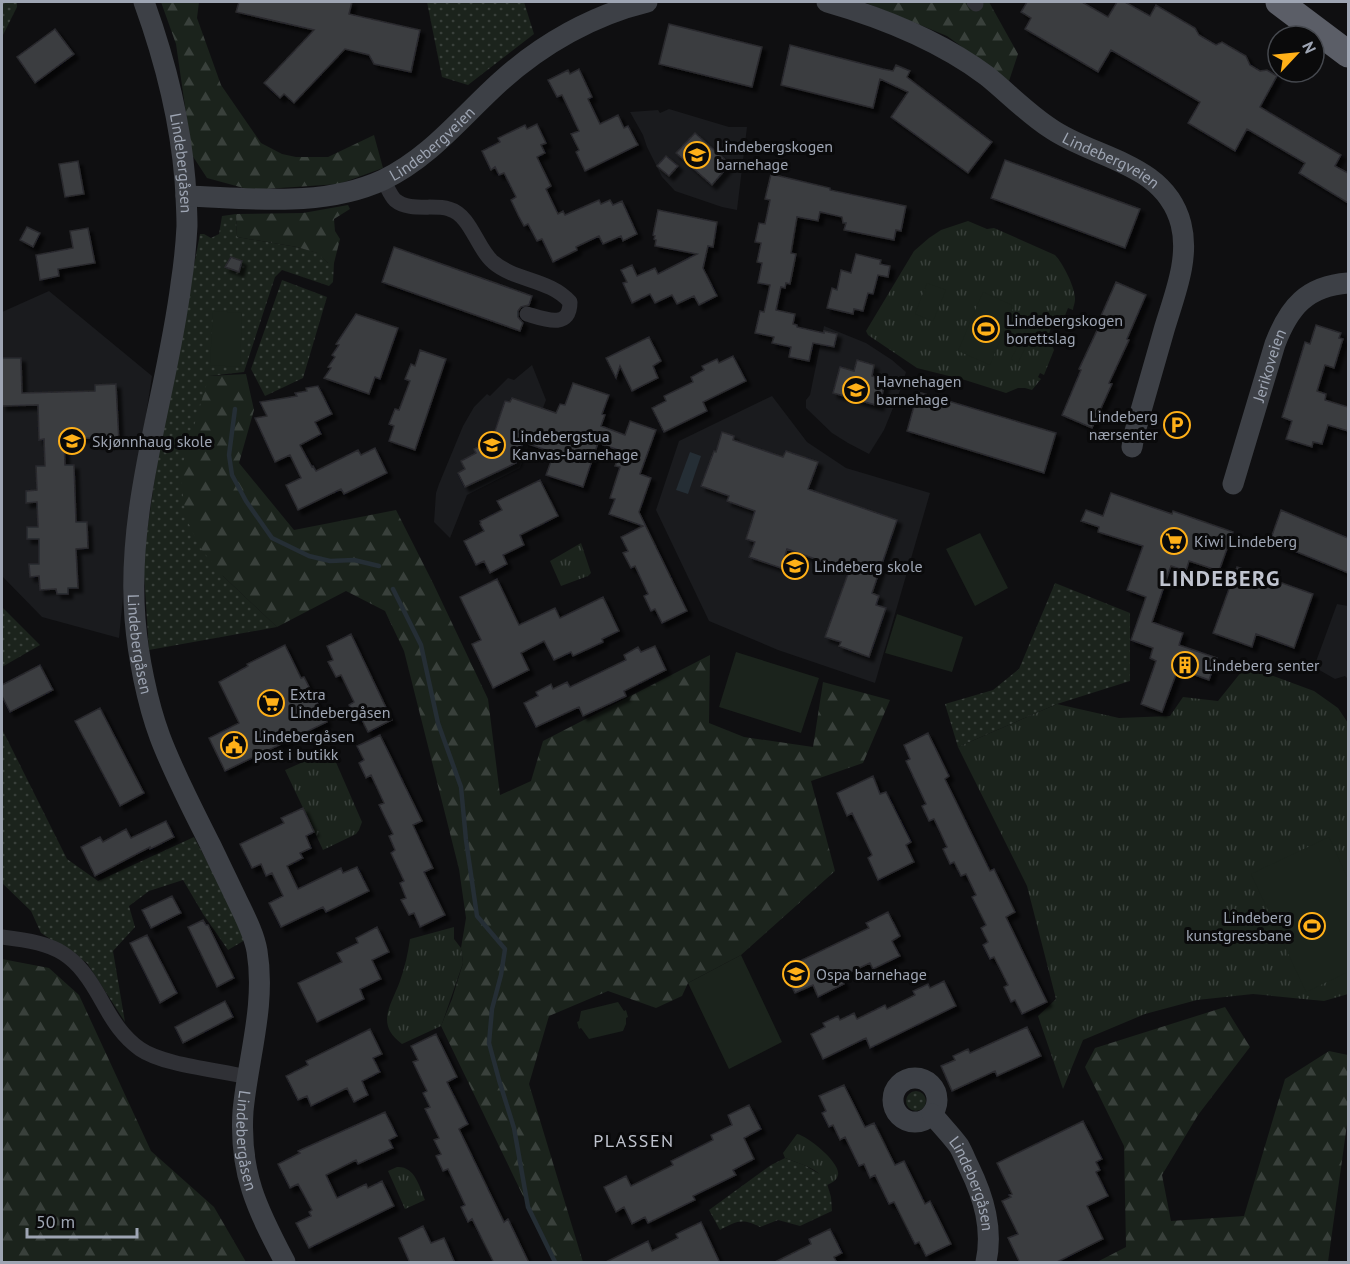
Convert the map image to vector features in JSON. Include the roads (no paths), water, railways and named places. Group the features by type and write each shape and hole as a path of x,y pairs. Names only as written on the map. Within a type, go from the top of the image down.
{"highway":[{"path":"1279,2 1348,54"}],"street":[{"name":"Lindebergåsen","path":"144,2 162,57 177,115 187,227 182,282 141,492 136,534 134,576 139,656 159,734 186,797 243,912 257,950 260,987 247,1077 242,1126 243,1152 248,1179 258,1209 285,1263"},
{"name":"Lindebergveien","path":"186,196 294,199 351,192 383,180 413,163 501,81 538,53 596,19 647,2"},
{"name":"Lindebergveien","path":"827,2 852,9 918,35 958,57 988,77 1049,128 1147,176 1167,195 1181,224 1184,254 1132,447"},
{"path":"383,180 395,200 405,205 450,209 469,227 490,260 503,270 549,286 562,293 570,302 568,314 565,318 558,320 551,321 527,314"},
{"name":"Jerikoveien","path":"1233,484 1281,328 1293,310 1313,292 1348,283"},
{"path":"2,937 48,946 72,960 88,977 120,1031 142,1050 176,1062 247,1077"},
{"name":"Lindebergåsen","path":"932,1114 960,1147 980,1192 988,1224 986,1263"}],"waterway":[{"path":"235,409 229,455 232,475 246,501 272,538 309,556 330,561 354,560 379,566"},
{"path":"393,589 421,645 438,723 461,787 477,916 505,949 492,1009 489,1043 514,1128 528,1207 555,1262"}],"place":[{"name":"Lindebergskogen barnehage","path":"697,155"},
{"name":"Lindebergskogen borettslag","path":"986,329"},
{"name":"Havnehagen barnehage","path":"856,390"},
{"name":"Lindeberg nærsenter","path":"1177,425"},
{"name":"Skjønnhaug skole","path":"72,441"},
{"name":"Lindebergstua Kanvas-barnehage","path":"492,445"},
{"name":"Kiwi Lindeberg","path":"1174,541"},
{"name":"Lindeberg skole","path":"795,566"},
{"name":"Lindeberg senter","path":"1185,665"},
{"name":"Extra Lindebergåsen","path":"271,703"},
{"name":"Lindebergåsen post i butikk","path":"234,745"},
{"name":"Lindeberg kunstgressbane","path":"1312,926"},
{"name":"Ospa barnehage","path":"796,974"}],"district":[{"name":"LINDEBERG","path":"1220,578"},
{"name":"PLASSEN","path":"634,1140"}]}
